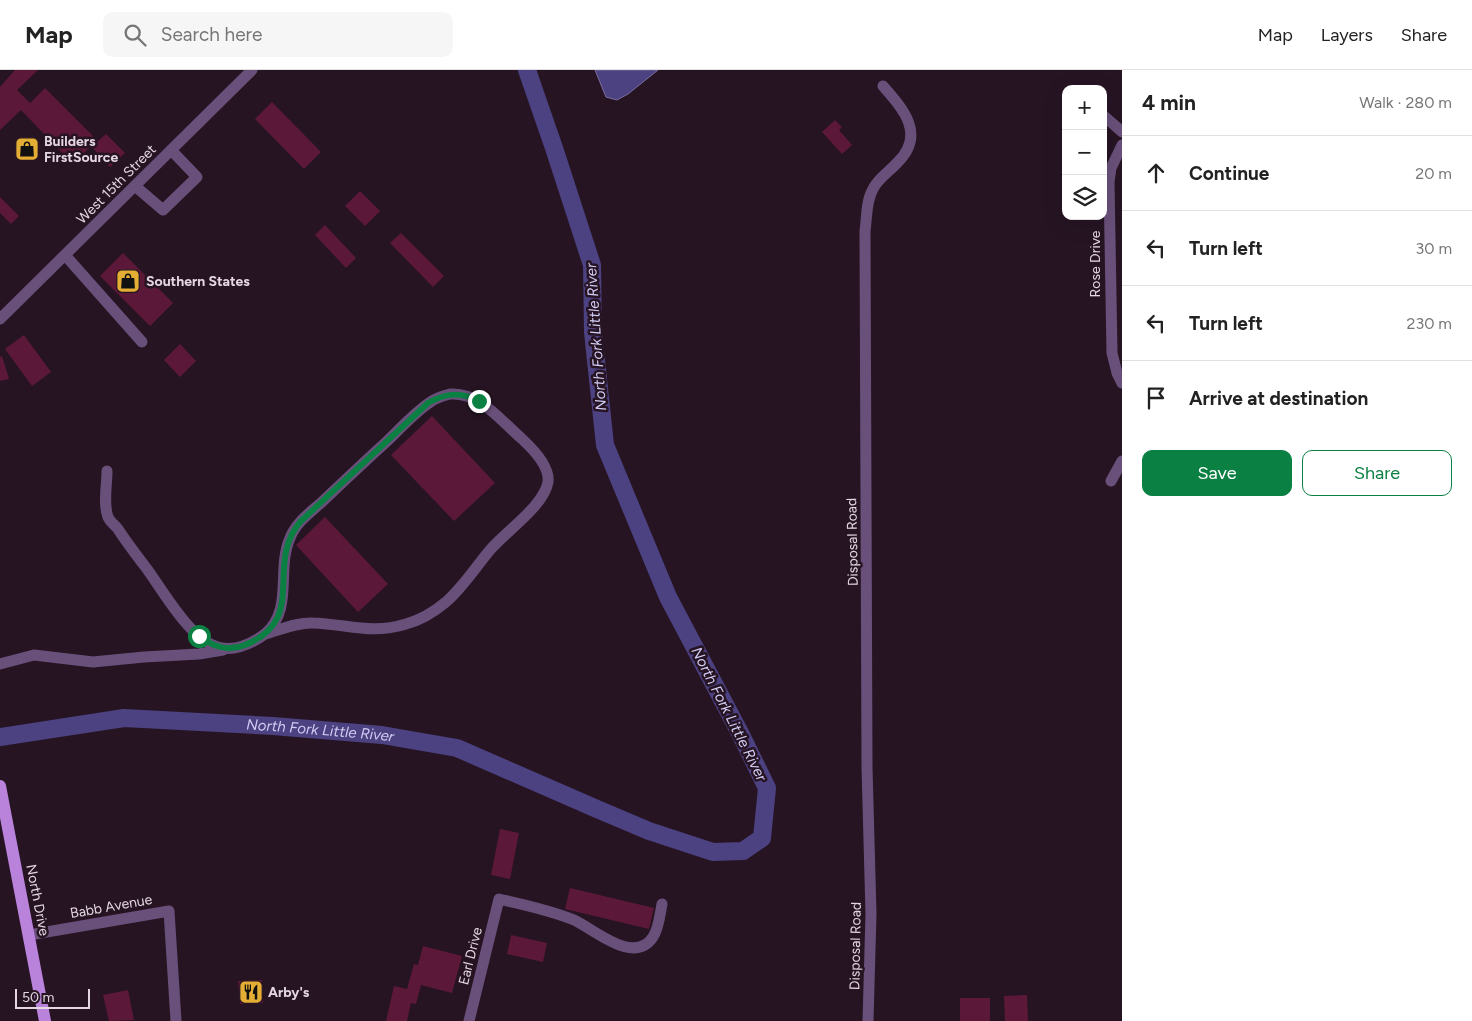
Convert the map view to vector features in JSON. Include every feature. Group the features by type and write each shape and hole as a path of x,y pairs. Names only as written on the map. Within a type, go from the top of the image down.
{"main road":[{"name":"North Drive","path":"0,786 44,1021"}],"street":[{"name":"West 15th Street","path":"0,319 252,70"},
{"name":"Disposal Road","path":"868,1021 871,914 868,767 865,231 872,190 881,177 903,158 908,150 912,134 907,118 883,86"},
{"path":"1107,118 1122,132"},
{"name":"Rose Drive","path":"1122,144 1110,168 1109,182 1112,353 1117,373 1122,383"},
{"path":"134,186 163,210 198,177 171,150"},
{"path":"65,255 142,342"},
{"path":"0,664 34,655 93,662 199,654 246,645 265,634 302,623 356,629 392,628 408,624 430,614 456,593 490,550 531,510 547,485 548,477 542,462 532,448 490,410 472,397 458,394 442,396 428,403 296,526 289,540 283,565 281,610 275,624 265,634"},
{"path":"1110,481 1122,461"},
{"path":"107,471 106,508 108,519 117,528 171,605 186,623 199,636 214,646 230,649"},
{"name":"Earl Drive","path":"469,1021 499,899 548,910 581,923 609,941 632,948 646,944 654,937 662,904"},
{"name":"Babb Avenue","path":"29,935 169,911 176,1021"}],"shaded area":[{"path":"595,70 658,70 628,94 617,100 606,97"}],"building":[{"path":"15,70 38,70 17,90 30,103 45,88 98,141 106,134 125,153 110,167 91,146 73,164 21,110 0,130 0,87"},
{"path":"272,102 321,152 304,169 255,119"},
{"path":"835,120 842,127 839,130 852,145 842,154 822,132"},
{"path":"360,191 380,211 365,226 345,206"},
{"path":"0,197 19,216 11,224 0,213"},
{"path":"325,225 356,258 346,268 315,235"},
{"path":"401,233 444,276 433,287 390,243"},
{"path":"123,253 173,303 150,326 100,276"},
{"path":"24,335 51,372 32,386 5,349"},
{"path":"180,344 196,361 180,377 164,360"},
{"path":"2,356 9,379 0,381 0,357"},
{"path":"432,416 495,483 454,521 391,455"},
{"path":"325,517 388,584 358,612 296,545"},
{"path":"500,829 519,833 510,879 491,875"},
{"path":"570,888 654,908 649,929 565,909"},
{"path":"511,935 547,943 543,962 507,954"},
{"path":"423,946 462,956 452,993 421,985 416,1004 411,1003 407,1021 386,1021 394,986 407,989 414,964 418,965"},
{"name":"Arby's","path":"262,980 263,1003 240,1004 238,981"},
{"path":"128,990 134,1020 109,1021 103,995"},
{"path":"1027,995 1028,1021 1005,1021 1004,996"},
{"path":"960,998 990,998 990,1021 960,1021"}],"waterway":[{"name":"North Fork Little River","path":"0,737 124,718 273,726 382,735 457,748 649,831 713,852 743,851 762,838 767,788 668,597 605,445 593,332 592,265 527,70"}],"place":[{"name":"Builders FirstSource","path":"27,149"},
{"name":"Southern States","path":"128,281"},
{"name":"Arby's","path":"251,992"}],"route":[{"path":"199,636 214,646 230,649 246,645 271,629 281,610 283,565 289,540 296,526 428,403 450,394 465,395 479,401"}]}
